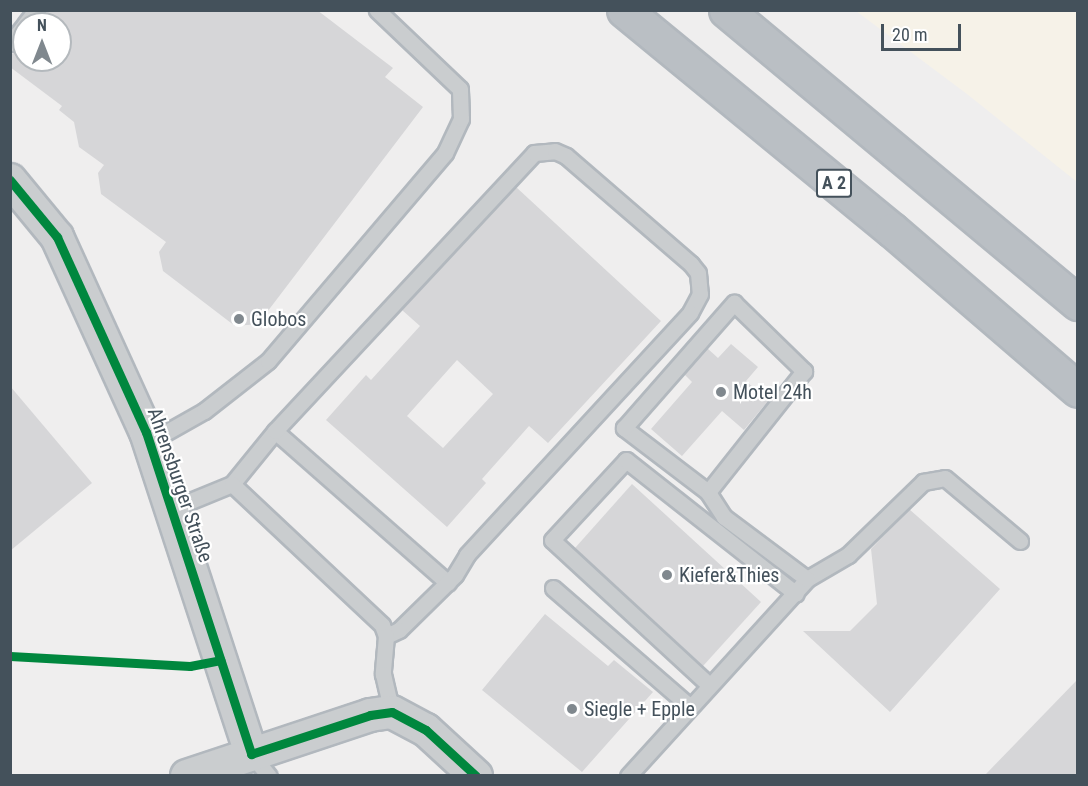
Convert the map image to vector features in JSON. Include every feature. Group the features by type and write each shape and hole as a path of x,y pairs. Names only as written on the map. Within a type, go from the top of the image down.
{"highway":[{"name":"A 2","path":"624,10 892,230 1077,390"},
{"path":"726,10 1077,303"}],"street":[{"name":"Ahrensburger Straße","path":"10,180 57,237 149,442 260,765"},
{"path":"187,776 260,765 370,715 392,712 426,730 476,776"}],"lane":[{"path":"149,442 204,411 268,361 445,153 461,119 460,89 377,10"},
{"path":"171,509 232,484 276,431 534,153 555,151 567,156 692,264 700,283 697,304 467,555 448,583 399,630 386,636"},
{"path":"708,492 804,371 734,303 624,428 708,492 724,516 807,579"},
{"path":"276,431 448,583"},
{"path":"708,684 552,540 626,460 796,594"},
{"path":"628,776 708,684 796,594 807,579 848,555 923,482 945,478 1020,541"},
{"path":"232,484 382,625 386,636 383,674 392,712"},
{"path":"553,588 689,706"}],"shaded area":[{"path":"856,11 1077,11 1077,182 967,94"}],"building":[{"path":"46,10 317,10 393,68 385,77 423,107 258,324 235,326 163,271 159,252 166,242 101,194 98,173 104,165 79,147 74,122 59,110 62,106 17,72 72,72 72,12 45,12"},
{"path":"12,54 12,68 10,67"},
{"path":"516,187 661,321 548,443 529,426 482,479 486,483 447,527 326,420 366,375 371,380 420,326 402,310","holes":["457,360 493,394 443,448 407,416"]},
{"name":"Motel 24h","path":"731,344 758,367 746,381 768,401 744,430 722,411 682,456 651,429 692,382 684,374 707,348 718,358"},
{"path":"10,386 92,483 10,551"},
{"name":"Kiefer&Thies","path":"632,484 761,602 703,666 575,548"},
{"path":"909,509 1000,589 890,712 803,631 850,631 877,604 871,549"},
{"name":"Siegle + Epple","path":"545,614 608,666 614,660 653,692 582,772 482,690"},
{"path":"1077,680 1077,776 984,776"}],"cycle path":[{"path":"10,180 57,237 146,432 251,754"},
{"path":"10,656 190,666 220,660"},
{"path":"251,754 370,715 392,712 426,730 476,776"}],"place":[{"name":"Globos","path":"239,319"},
{"name":"Motel 24h","path":"721,392"},
{"name":"Kiefer&Thies","path":"667,575"},
{"name":"Siegle + Epple","path":"572,709"}]}
